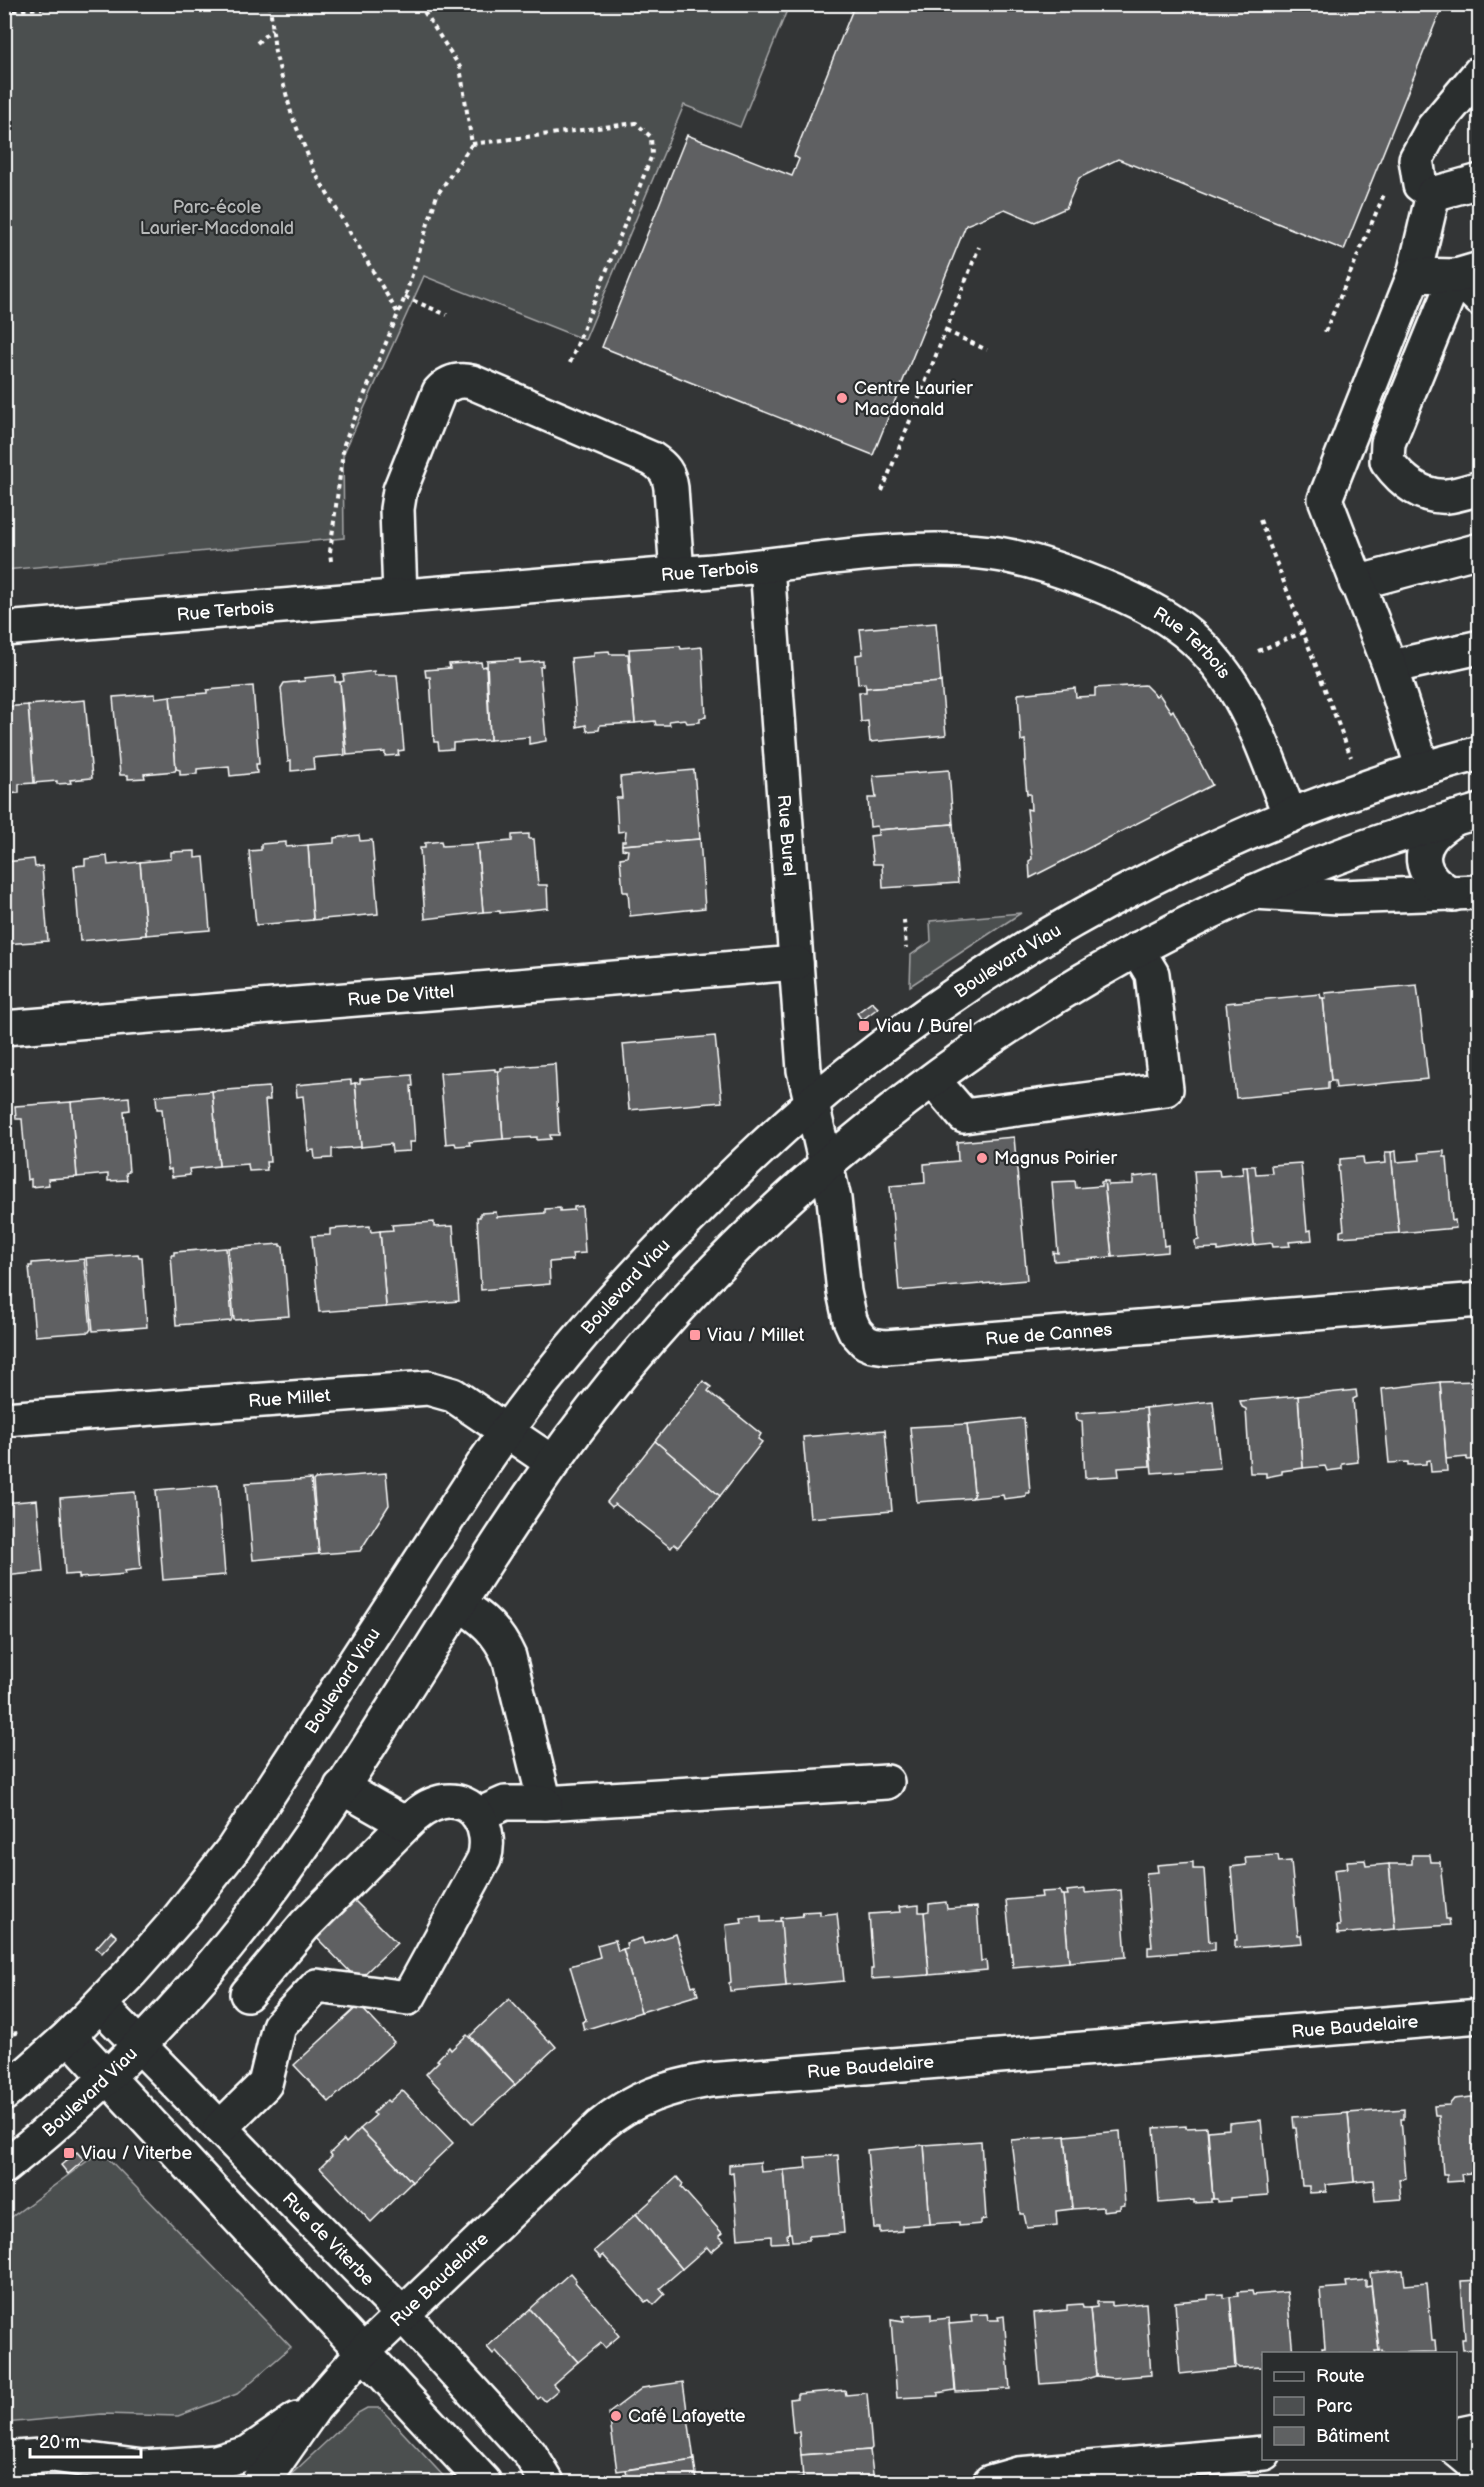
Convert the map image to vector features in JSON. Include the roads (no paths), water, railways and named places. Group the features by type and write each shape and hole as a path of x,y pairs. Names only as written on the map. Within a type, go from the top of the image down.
{"street":[{"path":"1433,194 1420,184 1416,159 1433,128 1479,72"},
{"path":"1433,194 1479,182"},
{"path":"1423,769 1390,667 1325,499 1414,275 1433,194"},
{"path":"1414,275 1468,273"},
{"path":"1468,273 1479,298"},
{"path":"1468,273 1388,443 1387,461 1399,477 1418,491 1445,497 1479,488"},
{"path":"400,596 397,509 400,490 439,392 444,386 458,380 472,382 652,459 662,466 670,478 676,574"},
{"name":"Rue Terbois","path":"4,629 676,574 896,552 936,550 991,553 1020,558 1054,569 1146,607 1191,636 1215,660 1236,688 1258,735 1290,816"},
{"path":"1356,583 1479,550"},
{"name":"Rue Burel","path":"767,566 803,1061 812,1104"},
{"path":"1390,667 1479,647"},
{"name":"Boulevard Viau","path":"4,2094 100,2005 178,1919 233,1850 506,1430 630,1280 750,1159 846,1074 900,1034 1015,956 1139,885 1290,816 1423,769 1479,753"},
{"path":"1466,893 1439,888 1431,880 1424,864 1424,850 1438,830 1467,814"},
{"name":"Boulevard Viau","path":"4,2167 40,2138 140,2044 211,1965 276,1883 553,1462 631,1359 742,1241 826,1165 933,1080 1048,1002 1137,949 1253,892 1306,869 1467,814"},
{"name":"Boulevard Viau","path":"1253,892 1339,897 1466,893"},
{"path":"933,1080 964,1116 1166,1089 1152,974 1137,949"},
{"name":"Rue De Vittel","path":"4,1028 796,963"},
{"name":"Rue de Cannes","path":"812,1104 834,1199 844,1292 850,1320 859,1337 872,1345 879,1347 1479,1300"},
{"name":"Rue Millet","path":"4,1419 428,1388 453,1395 553,1462"},
{"path":"459,1604 474,1612 493,1629 501,1639 509,1657 545,1803"},
{"path":"478,1815 505,1803 545,1803 887,1782"},
{"path":"341,1787 406,1824"},
{"path":"247,1994 283,1951 305,1925 418,1812 439,1802 461,1803 471,1807 478,1815 487,1835 488,1846 484,1860 408,1998 317,1986 283,1951"},
{"path":"211,1965 247,1994 279,2026"},
{"path":"220,2128 265,2084 279,2026 317,1986"},
{"name":"Rue de Viterbe","path":"100,2005 402,2314 530,2454 547,2482"},
{"name":"Rue Baudelaire","path":"314,2408 362,2353 600,2126 618,2111 663,2090 710,2080 1479,2016"},
{"path":"69,2036 484,2482"},
{"path":"13,2458 52,2455 143,2467 229,2460 248,2453 314,2408"},
{"path":"258,2482 268,2474 314,2408"},
{"path":"1457,2435 1479,2430"},
{"path":"1457,2450 1479,2469"},
{"path":"990,2482 1018,2474 1262,2453"},
{"path":"13,2458 38,2471 44,2482"}],"place":[{"name":"Centre Laurier Macdonald","path":"842,398"},
{"name":"Viau / Burel","path":"864,1026"},
{"name":"Magnus Poirier","path":"982,1158"},
{"name":"Viau / Millet","path":"695,1335"},
{"name":"Viau / Viterbe","path":"69,2153"},
{"name":"Café Lafayette","path":"616,2416"}],"park label":[{"name":"Parc-école Laurier-Macdonald","path":"217,217"}]}
